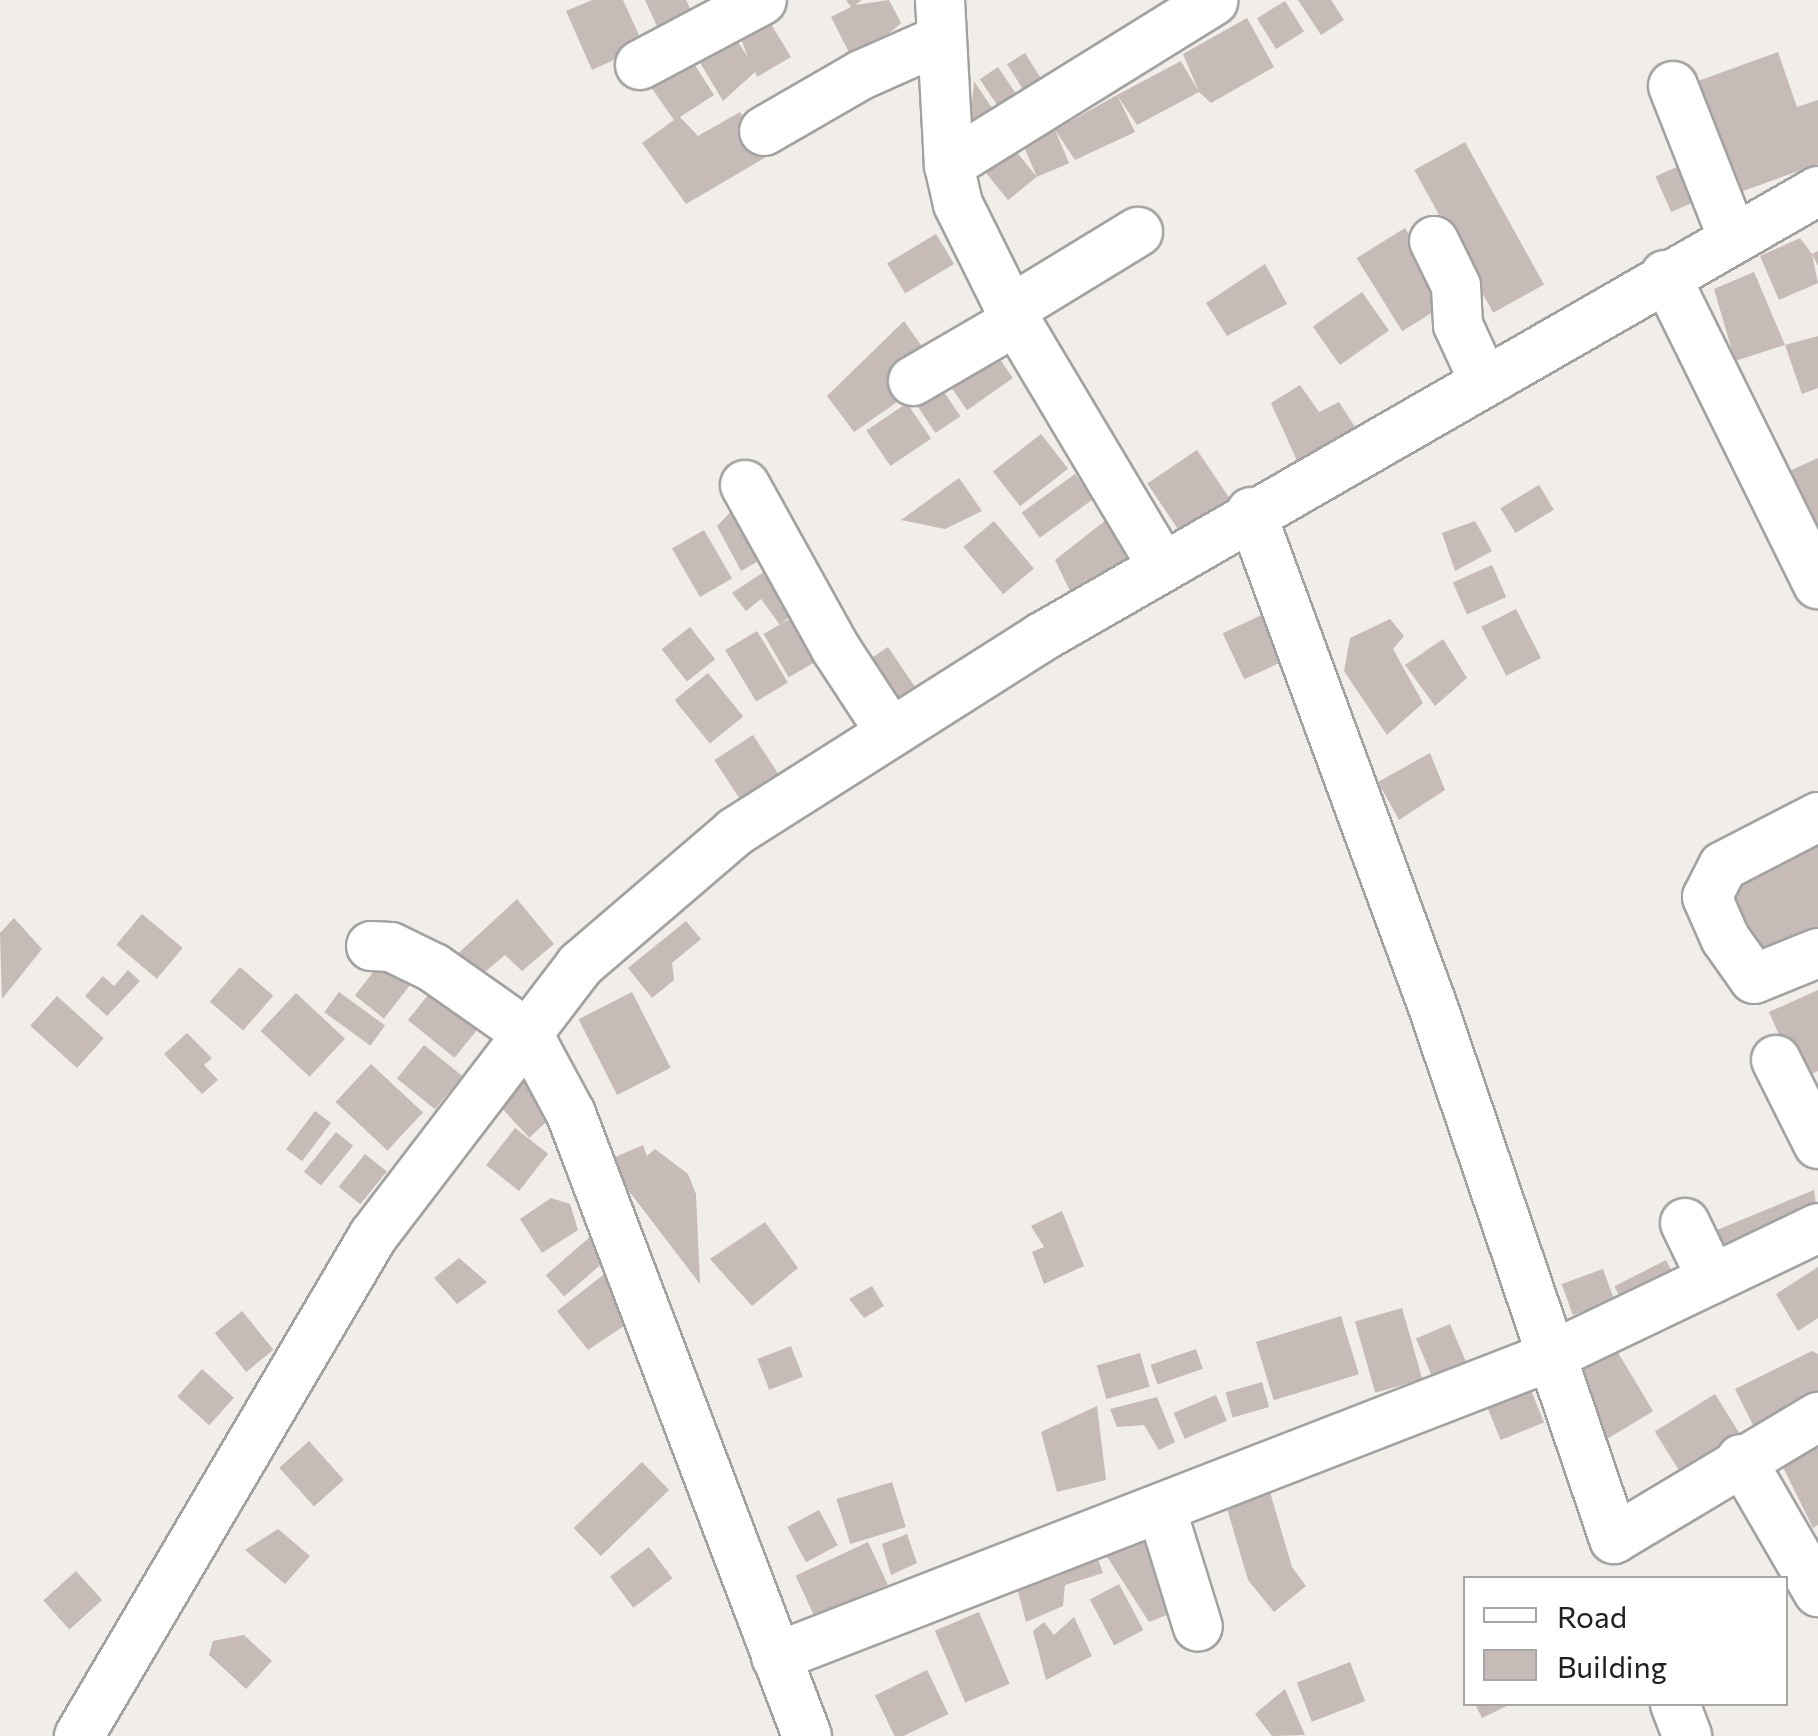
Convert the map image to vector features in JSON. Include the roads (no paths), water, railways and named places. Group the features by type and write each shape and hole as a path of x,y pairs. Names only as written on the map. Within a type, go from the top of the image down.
{"street":[{"path":"640,65 762,0"},
{"path":"950,166 1213,1"},
{"path":"940,20 950,166 958,204 1013,316 1160,564"},
{"path":"764,131 860,75 940,20"},
{"path":"1673,86 1732,236"},
{"path":"79,1736 373,1236 580,965 735,832 1160,564 1732,236 1818,191"},
{"path":"913,381 1138,232"},
{"path":"1434,241 1456,286 1458,325 1483,380"},
{"path":"1664,275 1815,568"},
{"path":"744,486 836,649 891,733"},
{"path":"1251,512 1426,989 1548,1356 1621,1558 1741,1460 1818,1417"},
{"path":"1818,817 1723,866 1708,897 1724,938 1754,979 1818,954"},
{"path":"371,946 391,947 434,968 528,1034 571,1114 807,1736"},
{"path":"1776,1060 1818,1144"},
{"path":"1685,1223 1712,1278"},
{"path":"776,1657 1162,1511 1548,1356 1818,1228"},
{"path":"1741,1460 1818,1592"},
{"path":"1162,1511 1198,1627"},
{"path":"1676,1706 1687,1736"}]}
